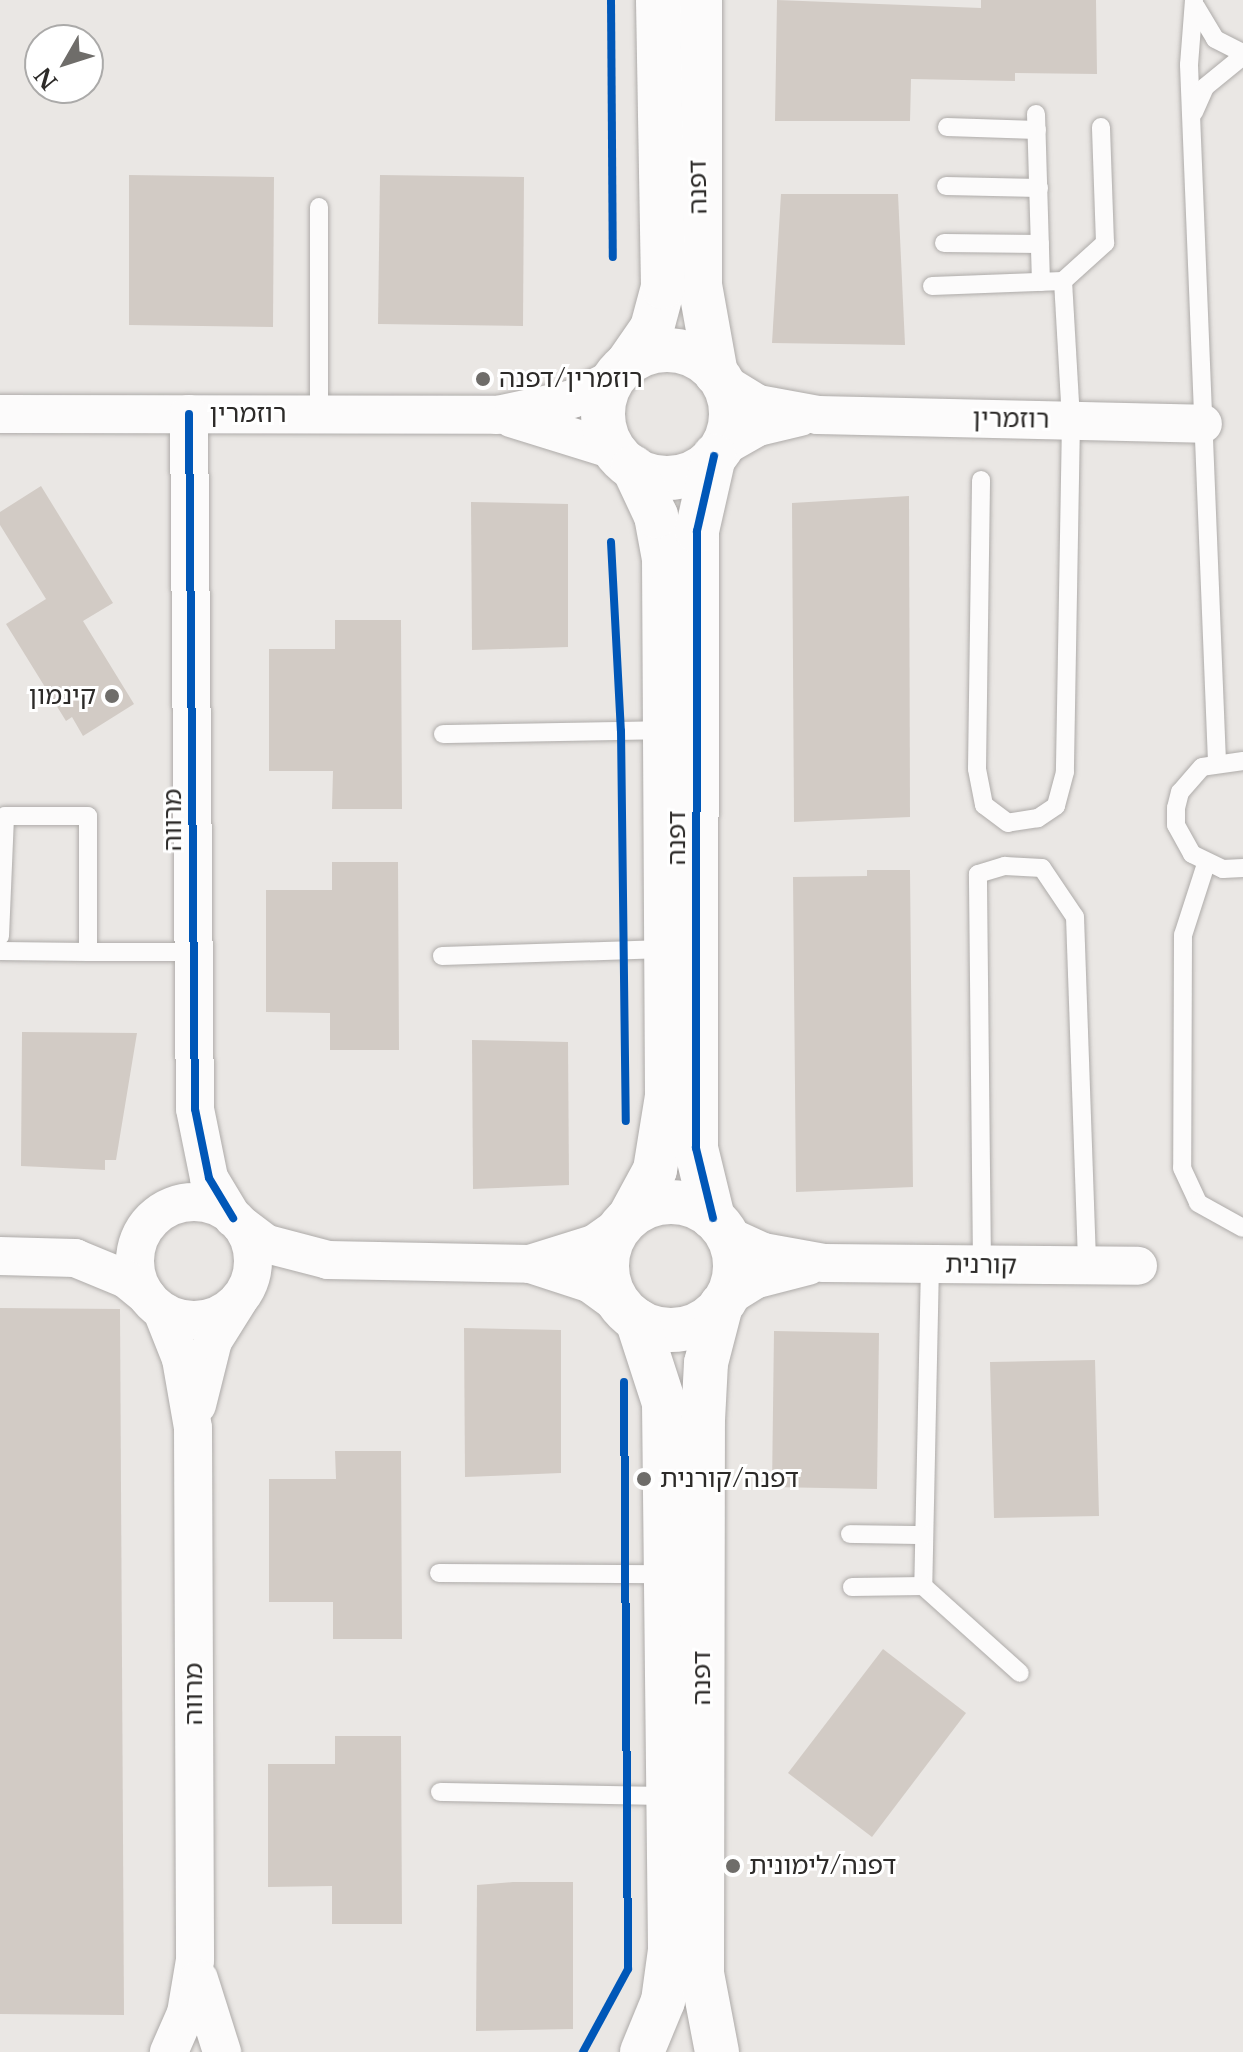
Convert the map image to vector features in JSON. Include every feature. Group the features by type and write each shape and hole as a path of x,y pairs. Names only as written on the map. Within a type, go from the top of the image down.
{"street":[{"name":"דפנה","path":"620,372 652,328 663,287 658,0"},
{"name":"דפנה","path":"700,0 700,285 719,378"},
{"path":"678,351 719,378 731,416 718,452 680,476 624,458 603,412 620,372 649,352 678,351"},
{"name":"רוזמרין","path":"0,414 497,415 572,399 620,372"},
{"name":"רוזמרין","path":"719,378 758,404 818,415 1203,424"},
{"name":"מרווה","path":"158,1215 185,1166 195,1109 189,414"},
{"name":"רוזמרין","path":"497,415 624,458"},
{"name":"רוזמרין","path":"718,452 758,427 818,415"},
{"name":"דפנה","path":"718,452 697,531 696,1123 700,1187 719,1226"},
{"name":"דפנה","path":"624,458 663,548 665,730 665,1129 651,1182 627,1220"},
{"name":"מרווה","path":"195,1109 209,1178 236,1221"},
{"path":"0,1256 66,1256 111,1243 158,1215 200,1203 236,1221 267,1244 328,1260 530,1264 589,1283 629,1313 681,1329 724,1302 734,1271 719,1226 667,1202 627,1220 594,1244 530,1264"},
{"path":"154,1303 135,1255 158,1215"},
{"path":"627,1220 607,1260 629,1313"},
{"path":"236,1221 253,1259 241,1297"},
{"name":"קורנית","path":"719,1226 763,1252 824,1263 1138,1266"},
{"path":"66,1256 110,1271 154,1303 206,1319 273,1276 328,1260"},
{"name":"קורנית","path":"724,1302 757,1279 824,1263"},
{"name":"מרווה","path":"193,1428 208,1353 241,1297"},
{"name":"דפנה","path":"717,2052 702,1973 702,1435 704,1374 724,1302"},
{"name":"מרווה","path":"154,1303 181,1359 193,1428 195,1960 186,2013 169,2052"},
{"name":"דפנה","path":"629,1313 663,1395 667,1976 642,2052"},
{"name":"מרווה","path":"195,1960 209,2026 222,2052"}],"lane":[{"path":"1191,118 1205,87 1243,54 1215,39 1195,0"},
{"path":"1195,0 1191,118 1217,761"},
{"path":"947,127 1037,122 1041,282"},
{"path":"932,286 1063,281 1105,243 1101,127"},
{"path":"946,186 1039,188"},
{"path":"319,207 319,415"},
{"path":"944,243 1040,244"},
{"path":"981,480 977,769 984,805 1008,823 1038,818 1056,806 1065,772 1071,421 1063,281"},
{"path":"443,734 665,730"},
{"path":"1243,761 1217,761 1189,778 1176,808 1182,841 1206,864 1243,868"},
{"path":"0,936 5,816 88,816 88,952"},
{"path":"1206,864 1183,935 1182,1168 1198,1203 1243,1228"},
{"path":"982,1265 978,874 1005,866 1042,868 1075,917 1087,1266"},
{"path":"442,956 665,949"},
{"path":"0,951 193,952"},
{"path":"923,1586 930,1264"},
{"path":"850,1534 924,1535"},
{"path":"439,1573 666,1574"},
{"path":"852,1587 923,1586 1020,1673"},
{"path":"440,1792 668,1796"}],"building":[{"path":"777,0 981,8 981,0 1096,0 1097,74 1015,73 1015,81 911,79 910,121 775,121"},
{"path":"129,175 274,177 273,327 129,325"},
{"path":"380,175 524,177 523,326 378,324"},
{"path":"781,194 898,194 905,345 772,343"},
{"path":"41,486 113,603 83,621 134,704 83,736 72,717 66,721 6,624 46,599 0,525 0,512"},
{"path":"909,496 910,817 794,822 792,503"},
{"path":"471,502 568,504 568,647 472,650"},
{"path":"335,620 401,620 402,809 332,809 333,771 269,771 269,649 335,649"},
{"path":"332,862 398,862 399,1050 330,1050 330,1013 266,1012 266,890 332,890"},
{"path":"867,870 910,870 913,1187 796,1192 793,877 867,876"},
{"path":"22,1032 137,1033 116,1160 105,1160 105,1170 21,1166"},
{"path":"472,1040 568,1042 569,1185 473,1189"},
{"path":"0,1308 120,1309 124,2015 0,2014"},
{"path":"464,1328 561,1330 561,1473 465,1477"},
{"path":"774,1331 879,1333 877,1489 772,1487"},
{"path":"1095,1360 1099,1516 994,1518 990,1362"},
{"path":"335,1451 401,1451 402,1639 333,1639 333,1602 269,1602 269,1479 336,1479"},
{"path":"883,1649 966,1713 872,1837 788,1773"},
{"path":"335,1736 401,1736 402,1924 332,1924 332,1886 268,1887 268,1764 335,1764"},
{"path":"573,1882 573,2029 476,2031 477,1885"}],"cycle path":[{"path":"611,0 613,257"},
{"path":"189,414 195,1109 209,1178 233,1218"},
{"path":"713,1218 696,1148 697,531 714,456"},
{"path":"611,542 621,731 626,1121"},
{"path":"583,2052 628,1969 624,1382"}],"place":[{"name":"רוזמרין/דפנה","path":"483,379"},
{"name":"קינמון","path":"112,696"},
{"name":"דפנה/קורנית","path":"644,1479"},
{"name":"דפנה/לימונית","path":"733,1866"}]}
